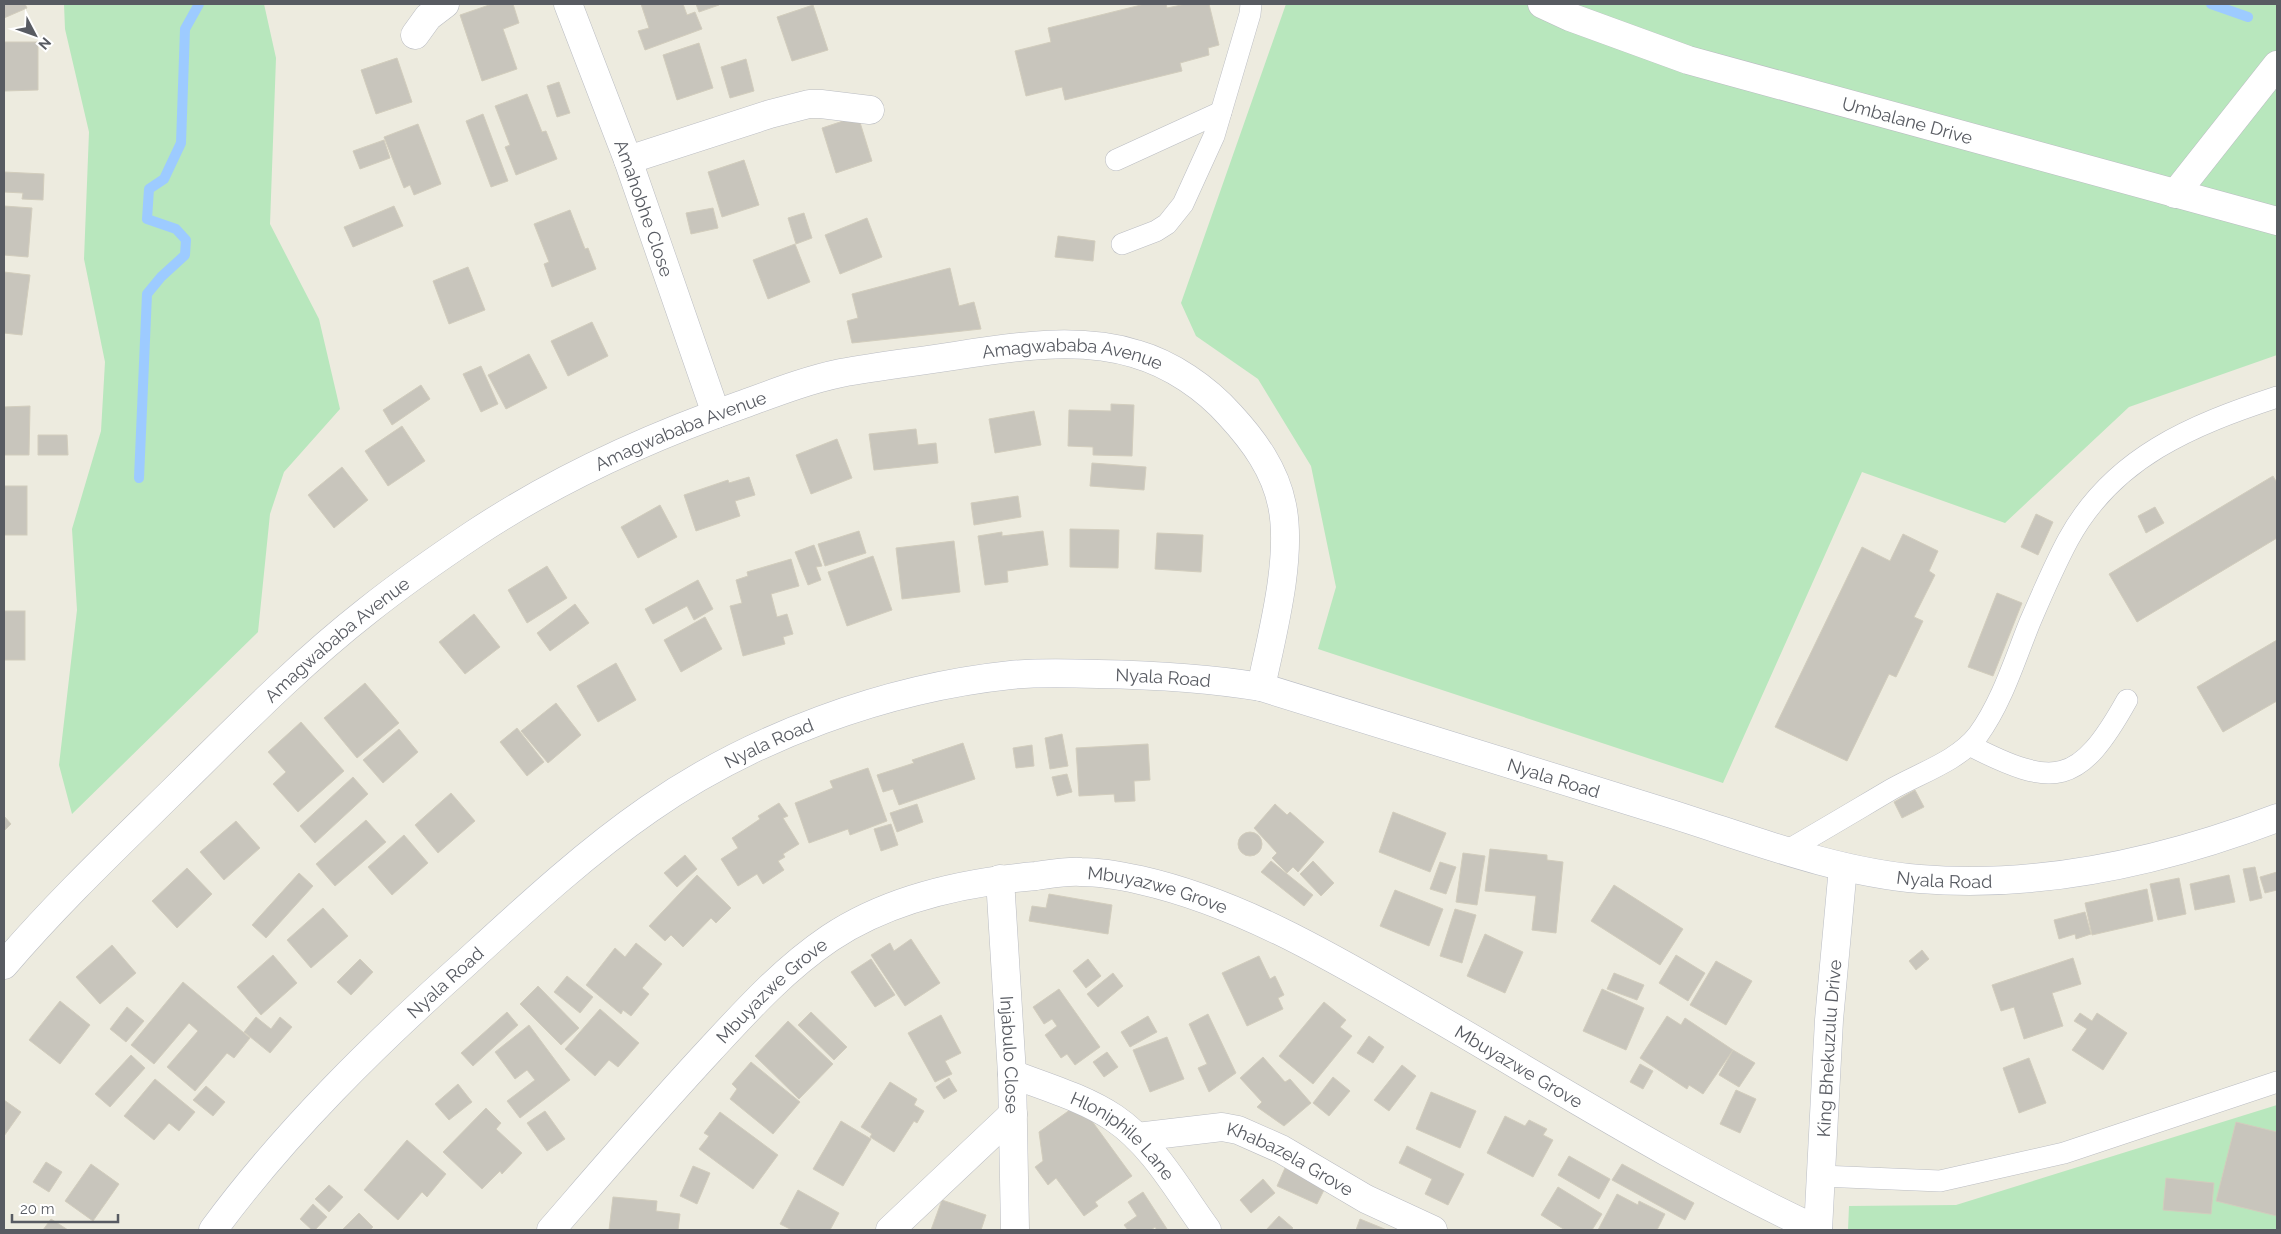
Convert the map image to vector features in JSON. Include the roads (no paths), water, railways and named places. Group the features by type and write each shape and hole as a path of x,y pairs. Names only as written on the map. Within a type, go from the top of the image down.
{"street":[{"path":"415,35 428,17 444,4"},
{"name":"Amahobhe Close","path":"568,4 628,160 716,414"},
{"name":"Umbalane Drive","path":"1542,4 1570,17 1688,60 2277,221"},
{"path":"2175,194 2277,65"},
{"path":"628,160 770,114 809,104 870,110"},
{"name":"Amagwababa Avenue","path":"4,966 42,920 274,691 367,611 475,534 566,480 633,446 800,384 840,374 1006,348 1083,344 1129,352 1158,362 1187,378 1220,404 1247,434 1269,466 1282,505 1284,539 1281,584 1261,687"},
{"name":"Nyala Road","path":"213,1230 286,1141 326,1096 437,989 598,846 652,806 720,766 803,728 862,706 946,685 1012,674 1149,675 1222,680 1261,687 1788,850 1843,866 1920,879 2011,880 2071,874 2161,856 2232,835 2277,818"},
{"name":"King Bhekuzulu Drive","path":"1818,1230 1829,1020 1843,866"},
{"name":"Mbuyazwe Grove","path":"551,1230 674,1088 742,1015 800,959 834,935 870,917 916,899 972,883 1081,872 1138,880 1193,894 1251,918 1372,980 1624,1128 1760,1204 1818,1230"},
{"name":"Injabulo Close","path":"1000,879 1012,1074 1015,1230"},
{"name":"Hloniphile Lane","path":"1012,1074 1090,1105 1114,1118 1137,1137 1162,1167 1207,1230"},
{"path":"890,1230 1013,1114"},
{"name":"Khabazela Grove","path":"1137,1137 1222,1127 1238,1130 1281,1148 1366,1199 1433,1230"}],"lane":[{"path":"1122,244 1156,231 1167,224 1178,211 1214,136 1250,14 1251,4"},
{"path":"1116,160 1221,112"},
{"path":"1788,850 1894,788 1955,756 1969,745 1993,710 2047,584 2069,538 2109,484 2136,462 2169,440 2197,426 2277,397"},
{"path":"1969,745 2014,766 2033,772 2059,774 2084,760 2097,747 2127,700"},
{"path":"1821,1176 1940,1181 2064,1153 2277,1082"}],"waterway":[{"path":"139,478 147,294 161,277 185,255 186,240 176,229 147,219 149,189 164,179 181,143 185,29 199,4"},
{"path":"2211,4 2248,17"}]}
